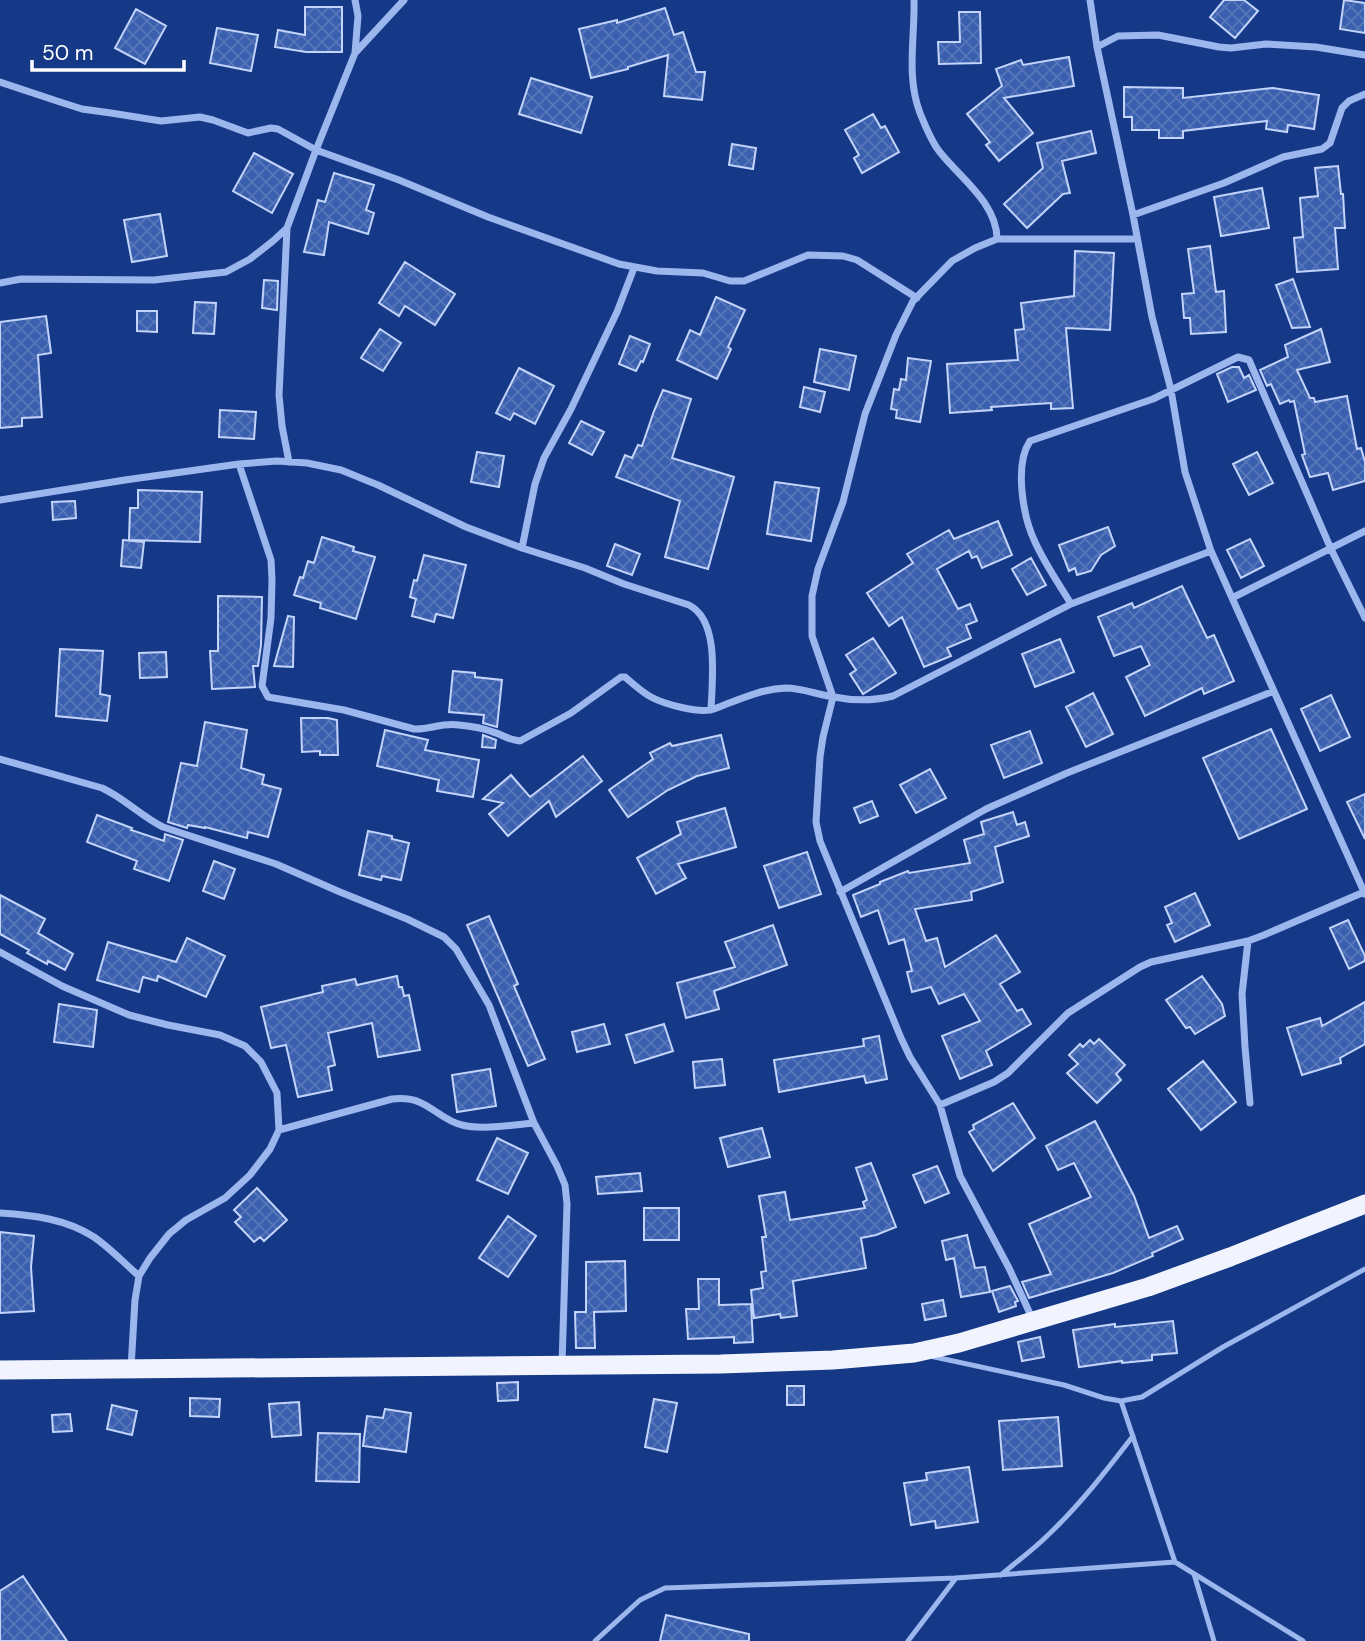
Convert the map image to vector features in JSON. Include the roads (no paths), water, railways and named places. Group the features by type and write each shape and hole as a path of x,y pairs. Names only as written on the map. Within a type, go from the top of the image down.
{"highway":[{"path":"0,1370 734,1364 834,1360 914,1353 1034,1322 1148,1287 1365,1204"}],"street":[{"path":"289,462 279,395 287,228 355,53 358,16 355,0"},
{"path":"355,53 404,0"},
{"path":"914,0 912,60 919,111 938,150 973,188 989,211 997,226 997,239"},
{"path":"940,1105 994,1083 1008,1073 1068,1013 1151,961 1248,941 1364,893 1211,551 1185,472 1171,390 1152,317 1097,47 1090,0"},
{"path":"1097,47 1118,36 1158,35 1219,47 1266,44 1316,47 1365,55"},
{"path":"0,82 57,101 102,112 161,121 200,117 248,132 278,129 316,150 399,180 488,217 634,268 704,273 730,281 744,281 808,255 843,256 856,260 917,298"},
{"path":"1133,215 1224,183 1283,157 1322,149 1330,143 1342,108 1349,101 1365,94"},
{"path":"0,283 21,279 154,280 226,272 250,259 287,228"},
{"path":"1034,1322 1009,1268 960,1176 940,1105 901,1038 820,841 816,822 820,757 833,697 812,636 812,596 818,569 843,502 865,414 896,335 917,298 952,261 997,239 1137,239"},
{"path":"522,548 532,496 544,458 571,409 617,312 634,268"},
{"path":"1071,604 1034,541 1029,526 1023,499 1021,468 1024,449 1030,441 1037,438 1153,399 1238,357 1249,360 1331,549 1365,618"},
{"path":"0,500 239,464 307,463 341,470 451,521 696,608 712,649 712,710"},
{"path":"239,464 271,560 269,648 262,686 268,697 344,710 414,729 446,724 461,725 520,741 571,713 621,677 625,677 651,697 700,711 712,710 727,702 767,690 789,688 833,697 876,700 892,696 1071,604 1211,551"},
{"path":"1232,598 1365,531"},
{"path":"840,892 986,809 1080,768 1273,691"},
{"path":"0,759 102,788 163,827 276,864 407,919 444,937 456,949 489,1005 534,1124 565,1185 567,1204 562,1365"},
{"path":"1248,941 1242,994 1250,1103"},
{"path":"0,952 62,986 129,1015 220,1035 245,1046 261,1062 277,1093 279,1130 270,1149 250,1175 225,1198 186,1220 169,1234 139,1276 131,1369"},
{"path":"279,1130 392,1098 408,1098 421,1102 454,1122 473,1127 534,1124"},
{"path":"0,1213 56,1220 76,1228 106,1246 139,1276"}],"lane":[{"path":"914,1353 1064,1385 1121,1401 1142,1397 1234,1341 1365,1269"},
{"path":"1121,1401 1175,1562"},
{"path":"1001,1575 1046,1537 1103,1476 1133,1436"},
{"path":"595,1641 640,1600 665,1588 956,1578 1175,1562 1303,1641"},
{"path":"1194,1574 1214,1641"},
{"path":"908,1641 956,1578"}]}
